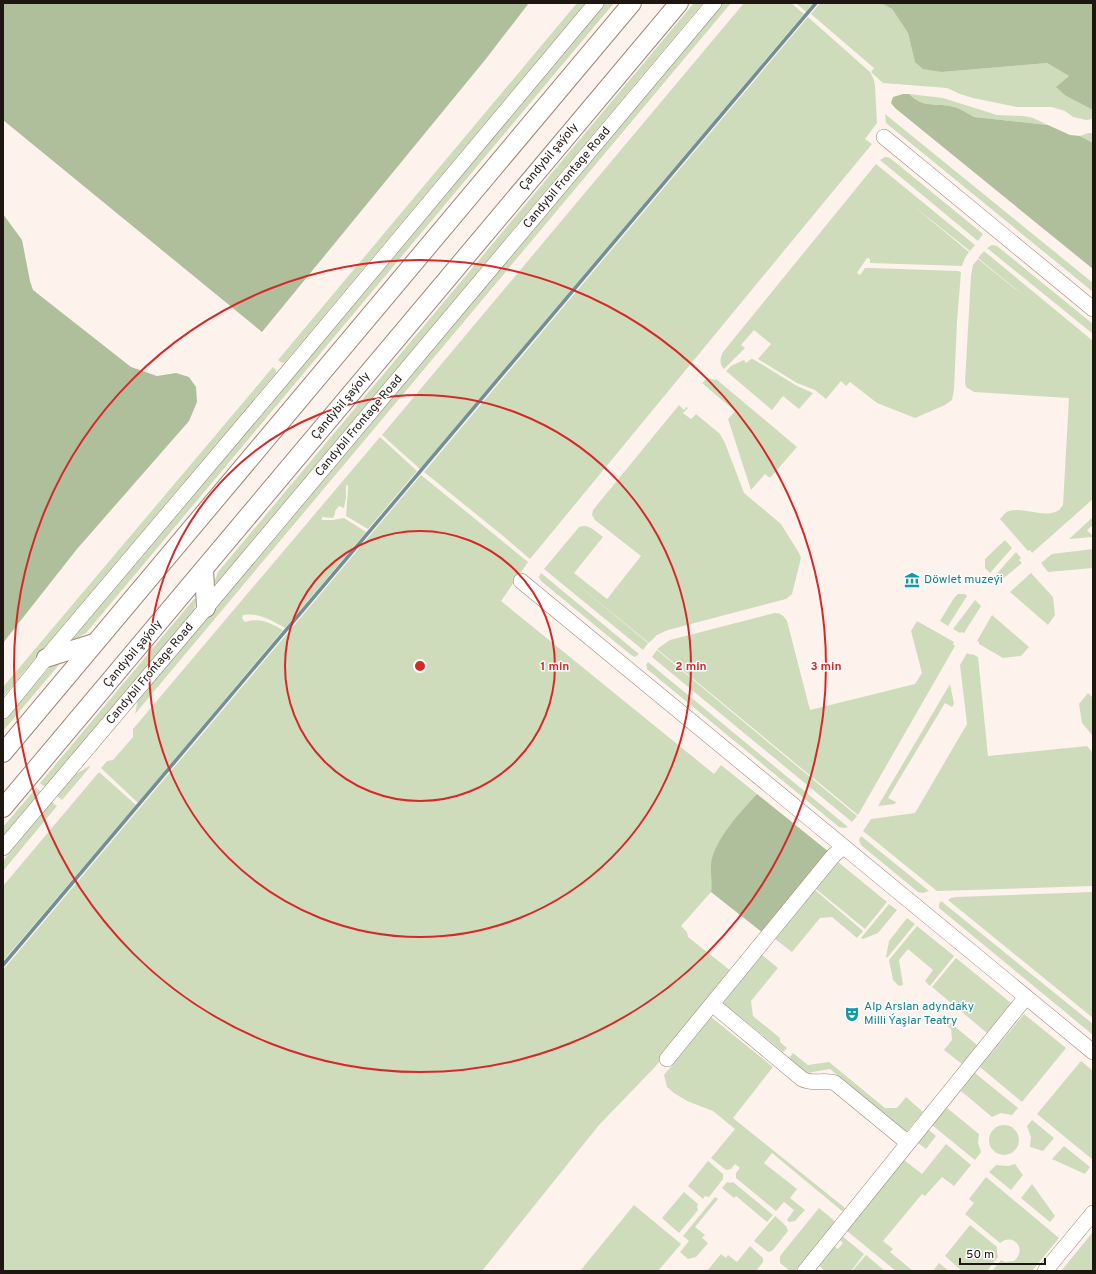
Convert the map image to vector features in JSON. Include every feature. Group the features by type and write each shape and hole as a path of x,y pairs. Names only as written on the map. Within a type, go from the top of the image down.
{"main road":[{"path":"3,753 632,3"},
{"name":"Çandybil şaýoly","path":"3,808 679,3"},
{"path":"204,569 206,608"},
{"path":"46,658 94,643"}],"street":[{"path":"3,711 46,658 292,368 596,3"},
{"name":"Candybil Frontage Road","path":"3,848 714,3"},
{"path":"884,137 1093,309"},
{"path":"521,581 1093,1052"},
{"path":"667,1059 833,856 843,847"},
{"path":"805,1271 1026,997"},
{"path":"712,1004 802,1079 808,1082 828,1081 835,1083 908,1143"},
{"path":"1045,1271 1093,1213"}],"green space":[{"path":"3,3 529,3 485,60 262,332 3,120"},
{"path":"577,3 586,3 285,362 282,363 278,360"},
{"path":"605,3 614,3 86,633 74,640 72,639"},
{"path":"694,3 703,3 216,585 214,582 218,572"},
{"path":"723,3 731,3 135,714 138,700"},
{"path":"744,3 791,3 804,14 420,469 382,435"},
{"path":"796,3 813,3 806,12"},
{"path":"820,3 881,3 892,9 908,33 915,61 942,72 1047,63 1069,76 1057,87 1066,96 1093,110 1093,119 1086,120 1073,117 1065,111 1052,107 1017,107 973,98 947,88 883,83 871,72 874,68 811,14"},
{"path":"881,3 1093,3 1093,110 1066,96 1056,87 1069,76 1047,63 942,72 923,69 915,62 908,33 892,9"},
{"path":"808,17 870,72 875,86 877,123 865,139 872,144 530,559 424,472"},
{"path":"909,94 943,98 997,115 1024,116 1033,118 1048,125 974,117 954,107 920,102"},
{"path":"909,94 920,102 956,108 974,117 1048,125 1070,135 1080,136 1093,143 1093,269 895,108 891,103 893,97"},
{"path":"885,114 1093,283 1093,292 886,123"},
{"path":"1093,133 1093,143 1080,136"},
{"path":"885,157 890,158 983,234 978,241 880,160"},
{"path":"876,164 975,245 970,251 911,204 969,252 962,266 870,263 870,259 867,258 857,273 860,275 865,268 961,272 954,389 952,400 945,405 915,418 877,403 850,382 846,386 841,381 826,399 815,390 797,383 758,359 771,344 754,330 741,345 745,348 724,369 721,363 723,352"},
{"path":"3,214 22,240 33,290 131,367 157,376 176,373 189,377 196,387 197,402 189,421 77,549 3,643"},
{"path":"992,245 997,246 1093,324 1093,334 987,248"},
{"path":"984,251 1093,341 1093,499 1032,553 1030,550 1028,551 1000,519 1009,511 1023,510 1038,513 1053,513 1063,505 1069,398 974,392 966,387 965,382 971,276 973,265 978,259 1034,304 978,258"},
{"path":"751,359 797,386 813,393 799,409 783,396 772,410 726,371 731,366 744,360 746,363"},
{"path":"273,367 276,370 276,373 3,697 3,687"},
{"path":"708,378 716,379 797,447 770,478 765,474 751,490 728,419 735,411 702,383"},
{"path":"679,405 684,410 686,407 688,408 683,413 691,419 696,414 720,434 725,443 744,493 781,524 801,558 792,594 786,599 668,630 657,635 649,643 567,576 648,643 643,650 544,569 579,527 589,527 603,537 574,573 607,599 641,556 595,520 592,515 593,510"},
{"path":"380,437 417,471 368,529 346,516 348,486 346,485 344,508 339,506 335,511 333,518 322,517 322,520 344,518 366,532 285,628 259,616 248,614 243,615 242,618 245,622 260,620 283,630 138,803 101,768 107,761 113,760 133,737 133,729"},
{"path":"421,475 528,562 501,601 714,774 721,765 757,794 739,814 726,832 711,870 713,882 711,892 681,926 687,932 688,937 731,971 655,1067 599,1125 482,1271 3,1271 3,970"},
{"path":"1093,517 1093,525 1087,530 1093,536 1092,537 1069,539"},
{"path":"1005,540 1012,548 990,573 985,568 985,559"},
{"path":"1093,549 1093,568 1048,572 1041,563 1052,554"},
{"path":"1016,552 1021,558 1019,560 1022,563 999,582 993,578"},
{"path":"541,573 639,654 635,657 631,655 541,581 539,577"},
{"path":"1031,573 1053,597 1055,615 1048,625 1010,592"},
{"path":"958,594 965,594 967,596 948,626 940,621"},
{"path":"194,599 196,599 194,611 45,787 40,783"},
{"path":"975,600 981,606 964,633 960,633 953,629"},
{"path":"775,613 782,615 787,621 810,710 915,684 922,673 911,631 917,621 954,642 953,644 955,646 858,815 657,649 670,640"},
{"path":"992,615 1029,647 1021,656 1003,658 979,644 977,641"},
{"path":"657,650 857,816 852,822 652,657"},
{"path":"967,653 978,657 988,756 1087,746 1093,753 1093,886 937,891 863,831 871,819 915,813 967,724 960,665"},
{"path":"63,660 3,731 3,721 49,668"},
{"path":"648,662 848,827 839,827 647,669 646,665"},
{"path":"950,684 954,704 952,707 945,703 888,798 896,802 895,804 878,806"},
{"path":"1088,693 1093,698 1093,736 1082,723 1079,704"},
{"path":"89,766 90,767 62,800 57,796 76,774"},
{"path":"99,772 136,805 3,961 3,886"},
{"path":"36,788 41,792 3,838 3,827"},
{"path":"757,794 829,852 763,933 711,892 711,864 717,845 729,826"},
{"path":"52,802 57,806 3,871 3,861"},
{"path":"861,836 929,891 923,893 918,892 861,845 859,840"},
{"path":"838,862 887,902 865,929 816,889"},
{"path":"815,890 863,931 857,938 832,917 820,918 792,952 775,939"},
{"path":"1093,892 1093,1018 948,900 956,897"},
{"path":"941,901 1093,1024 1093,1035 939,908"},
{"path":"889,904 897,910 878,933 863,939 861,938"},
{"path":"907,918 915,924 887,958 889,941"},
{"path":"917,926 954,956 930,986 925,981 933,970 908,949 899,960 903,985 899,986 893,980 889,960"},
{"path":"762,955 778,968 751,1001 753,1016 780,1038 780,1042 787,1048 783,1052 723,1003"},
{"path":"956,958 1011,1003 987,1033 932,987"},
{"path":"1024,1014 1066,1048 1022,1102 980,1067"},
{"path":"711,1017 773,1067 733,1118 845,1208 842,1211 772,1153 764,1163 797,1189 790,1198 805,1210 795,1221 789,1222 787,1220 794,1210 784,1202 776,1211 736,1178 736,1173 740,1168 735,1164 731,1169 726,1170 711,1158 735,1129 713,1111 687,1101 674,1093 667,1087 664,1075"},
{"path":"947,1020 977,1045 962,1064 944,1050 952,1040 951,1029 944,1023"},
{"path":"793,1053 808,1065 829,1062 885,1108 897,1108 906,1097 923,1112 906,1132 830,1069 807,1073 789,1058"},
{"path":"1081,1061 1093,1071 1093,1160 1037,1114"},
{"path":"975,1073 1018,1108 1012,1115 1001,1113 992,1117 961,1091"},
{"path":"947,1108 979,1134 978,1143 981,1152 975,1160 932,1125"},
{"path":"1032,1120 1054,1138 1043,1151 1030,1147 1031,1137 1027,1126"},
{"path":"1004,1125 1015,1129 1019,1140 1015,1151 1004,1155 993,1151 989,1140 993,1129"},
{"path":"929,1130 936,1136 926,1149 918,1143"},
{"path":"946,1144 971,1165 954,1186 942,1177 925,1196 922,1194 883,1241 893,1249 890,1252 913,1271 896,1271 847,1231 904,1160 922,1174"},
{"path":"1064,1146 1090,1167 1085,1174 1052,1159"},
{"path":"708,1161 723,1174 723,1179 709,1197 705,1196 703,1199 688,1186"},
{"path":"1015,1164 1023,1175 1011,1190 989,1172 996,1165 1008,1166"},
{"path":"986,1177 1059,1238 1032,1271 992,1271 1001,1260 1005,1262 1014,1261 1020,1252 1017,1243 1010,1239 1000,1243 965,1214 974,1203 969,1199"},
{"path":"727,1182 733,1182 773,1215 767,1222 736,1196 734,1198 722,1188"},
{"path":"1032,1184 1055,1216 1050,1222 1021,1198"},
{"path":"684,1192 698,1204 698,1210 679,1233 662,1218"},
{"path":"715,1197 718,1199 695,1227 705,1235 702,1238 708,1243 696,1257 688,1259 680,1252 689,1241 683,1236"},
{"path":"634,1205 681,1244 658,1271 580,1271"},
{"path":"819,1208 836,1222 795,1271 790,1271 780,1263 780,1256"},
{"path":"775,1216 786,1226 788,1231 772,1251 768,1252 754,1241"},
{"path":"970,1225 997,1247 998,1257 987,1271 962,1271 945,1256"},
{"path":"1093,1232 1093,1271 1061,1271"},
{"path":"842,1236 864,1254 851,1271 825,1271 818,1265 834,1246 838,1249 843,1243 839,1239"},
{"path":"750,1246 763,1258 763,1262 756,1271 707,1271 721,1254 726,1258 728,1255 737,1262"},
{"path":"866,1255 885,1271 852,1271"},
{"path":"939,1263 949,1271 933,1271"}],"waterway":[{"path":"3,965 816,3"}],"place":[{"name":"Döwlet muzeýi","path":"912,580"},
{"name":"Alp Arslan adyndaky Milli Ýaşlar Teatry","path":"852,1014"}]}
